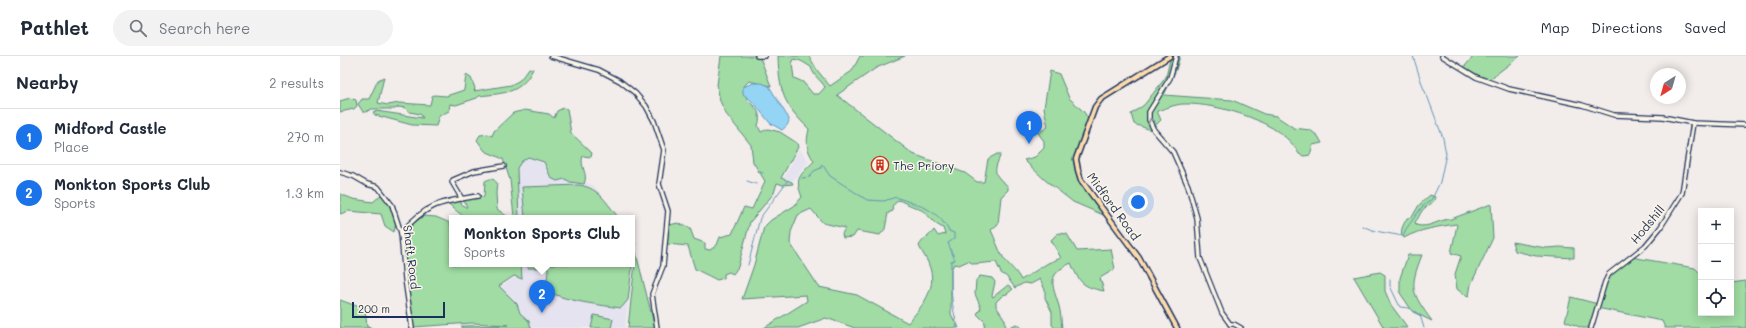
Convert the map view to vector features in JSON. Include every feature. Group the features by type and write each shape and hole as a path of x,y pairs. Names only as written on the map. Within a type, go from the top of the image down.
{"main road":[{"name":"Midford Road","path":"1170,56 1101,99 1091,115 1076,160 1081,180 1139,258 1177,328"}],"street":[{"path":"551,56 599,70 620,81 635,93 646,106 654,121 664,150 659,184 668,211 663,266 652,294 658,328"},
{"path":"757,56 765,56"},
{"path":"1176,56 1170,78 1149,112 1149,120 1154,130 1173,152 1188,186 1197,218 1200,258 1222,313 1229,326 1234,324 1241,328"},
{"path":"1442,56 1476,77 1508,89 1582,105 1614,116 1663,117 1693,123 1746,125"},
{"name":"Hodshill","path":"1591,328 1605,282 1609,274 1645,246 1660,228 1679,198 1684,187 1693,123"},
{"path":"462,199 452,182 453,180 474,171 504,166"},
{"name":"Shaft Road","path":"340,172 381,190 392,205 401,233 405,279 412,328"},
{"path":"401,233 425,210 438,204 478,196"}],"shaded area":[{"path":"799,149 809,161 797,177 792,181 784,178"},
{"path":"528,157 594,186 618,215 519,215 517,166 520,161"},
{"path":"521,267 632,267 625,328 529,328 528,323 500,287 514,278 522,279"}],"green space":[{"path":"721,56 755,56 761,60 771,86 749,81 745,85 747,100 756,108 759,114 758,126 761,132 768,129 780,132 797,143 798,147 781,178 792,182 793,184 783,185 777,183 774,193 750,222 738,267 733,274 729,272 724,274 724,278 717,280 695,269 688,246 667,244 669,225 678,223 690,228 694,239 705,243 705,249 710,250 717,245 720,237 732,234 744,207 752,209 765,181 753,162 751,145 726,114 720,101 717,85"},
{"path":"778,56 809,56 817,70 830,86 852,71 860,56 905,56 876,68 837,95 913,154 965,173 977,182 984,182 988,159 997,154 1001,154 996,166 996,172 999,178 1008,187 1008,190 1001,197 998,224 991,230 1005,260 1021,280 1048,263 1061,258 1051,240 1058,233 1067,234 1077,251 1111,249 1115,269 1100,278 1104,291 1091,288 1082,283 1076,275 1071,263 1063,267 1054,276 1053,281 1054,292 1060,309 1062,328 1055,328 1052,325 1052,312 1045,298 1045,290 1040,279 1031,284 1024,283 1015,288 1007,277 1001,273 996,262 974,264 968,261 959,265 954,264 951,270 951,314 958,328 855,328 826,318 798,328 764,328 807,301 806,295 742,299 754,265 764,227 771,220 794,206 802,197 799,185 800,177 814,161 807,146 809,129 793,112 784,96 781,88","holes":["794,59 811,67 825,87 819,94 813,94 803,82 794,78 792,64","899,200 923,211 936,224 943,228 945,234 938,236 934,230 922,241 919,246 929,265 932,276 931,284 930,291 923,304 908,323 857,295 819,287 790,243 791,232 798,215 811,209 823,223 845,228 842,234 843,238 853,237 857,231 880,235 885,229 888,213 893,211 892,206"]},
{"path":"1175,56 1180,56 1176,70 1164,95 1232,100 1264,114 1276,116 1294,128 1310,130 1318,136 1322,143 1313,145 1310,155 1304,156 1299,154 1291,143 1279,133 1265,124 1231,111 1198,105 1181,104 1157,111 1161,120 1151,130 1134,124 1131,114 1144,105 1166,77 1170,59"},
{"path":"1474,56 1520,56 1487,80 1464,67"},
{"path":"529,68 533,69 528,77 517,88 511,91 479,96 456,105 450,104 449,111 439,116 436,126 412,125 375,115 373,112 376,111 423,118 420,114 409,112 406,108 398,107 395,109 371,109 363,112 358,104 362,99 369,99 378,80 384,77 378,103 388,105 399,103 430,105 432,96 434,95 446,96 464,90 466,75 471,78 475,88 474,91 511,85 520,80"},
{"path":"1050,71 1059,74 1069,98 1084,112 1089,120 1077,152 1081,175 1108,217 1073,202 1045,180 1024,160 1035,157 1044,148 1044,141 1038,133 1048,127 1044,108"},
{"path":"350,98 356,100 357,106 354,109 340,112 340,101"},
{"path":"563,108 567,109 571,133 592,153 591,157 583,156 582,163 585,177 584,184 570,182 565,179 557,181 551,178 544,162 528,157 521,162 517,168 519,215 514,215 510,180 503,159 485,151 477,140 480,135 488,134 492,136 494,131 513,113 525,110 549,114 554,118 557,111"},
{"path":"492,179 497,183 497,209 505,215 461,215 449,204 450,202 458,200 465,207 467,207 464,201 467,199 484,197 485,181"},
{"path":"579,185 586,187 592,189 602,197 617,215 525,215 522,187"},
{"path":"340,194 353,199 373,202 381,195 387,199 396,223 394,232 385,226 381,214 349,211 340,214"},
{"path":"1430,195 1435,197 1435,199 1422,211 1415,222 1416,225 1430,225 1491,204 1493,238 1471,284 1469,296 1463,294 1457,289 1455,274 1461,256 1451,253 1456,224 1423,230 1404,238 1402,236 1402,228 1407,218 1412,217 1419,205"},
{"path":"424,216 436,217 449,223 449,267 521,267 522,279 514,276 499,286 517,304 520,313 529,321 531,328 462,328 462,326 508,325 472,323 413,327 403,234 413,223"},
{"path":"1512,242 1546,248 1574,248 1574,258 1536,256 1515,251"},
{"path":"636,253 655,328 628,328"},
{"path":"1408,255 1422,255 1415,275 1414,290 1420,303 1432,321 1413,312 1400,293 1400,278"},
{"path":"1631,257 1695,268 1698,271 1698,316 1734,316 1734,283 1746,281 1746,328 1665,328 1662,321 1597,307 1588,328 1582,328 1565,321 1571,297 1598,304 1604,280 1616,267"},
{"path":"632,267 628,300 621,308 561,297 553,294 549,290 547,285 548,268 528,268"},
{"path":"1380,272 1385,275 1385,291 1391,305 1408,328 1384,328 1354,277"},
{"path":"980,276 992,278 995,282 993,297 1008,285 1013,289 1007,294 1003,295 996,302 996,306 1008,328 984,328 985,322 977,314 981,308 975,294 976,280"},
{"path":"340,300 365,309 367,327 372,328 340,328"},
{"path":"594,315 613,319 611,328 591,328"},
{"path":"1016,324 1021,328 1008,328"}],"water":[{"path":"753,83 762,83 769,86 789,119 787,125 782,130 770,123 753,102 743,94 743,87"}],"waterway":[{"path":"1362,226 1375,231 1403,236 1406,229 1422,207 1432,199 1440,182 1446,154 1443,138 1423,87 1413,56"},
{"path":"802,178 810,177 814,171 821,168 822,164 830,176 867,200 884,201 896,197 926,208 938,217 949,231 954,233 954,239 948,243 955,260 951,261 952,296 954,313 959,328"},
{"path":"758,171 763,173"},
{"path":"748,265 760,218 788,180"},
{"path":"747,181 756,184"},
{"path":"1390,279 1390,286 1400,307 1409,308 1420,315 1424,328"}],"place":[{"name":"Midford Castle","path":"1029,144"},
{"name":"The Priory","path":"880,165"},
{"name":"Monkton Sports Club","path":"542,313"}]}
